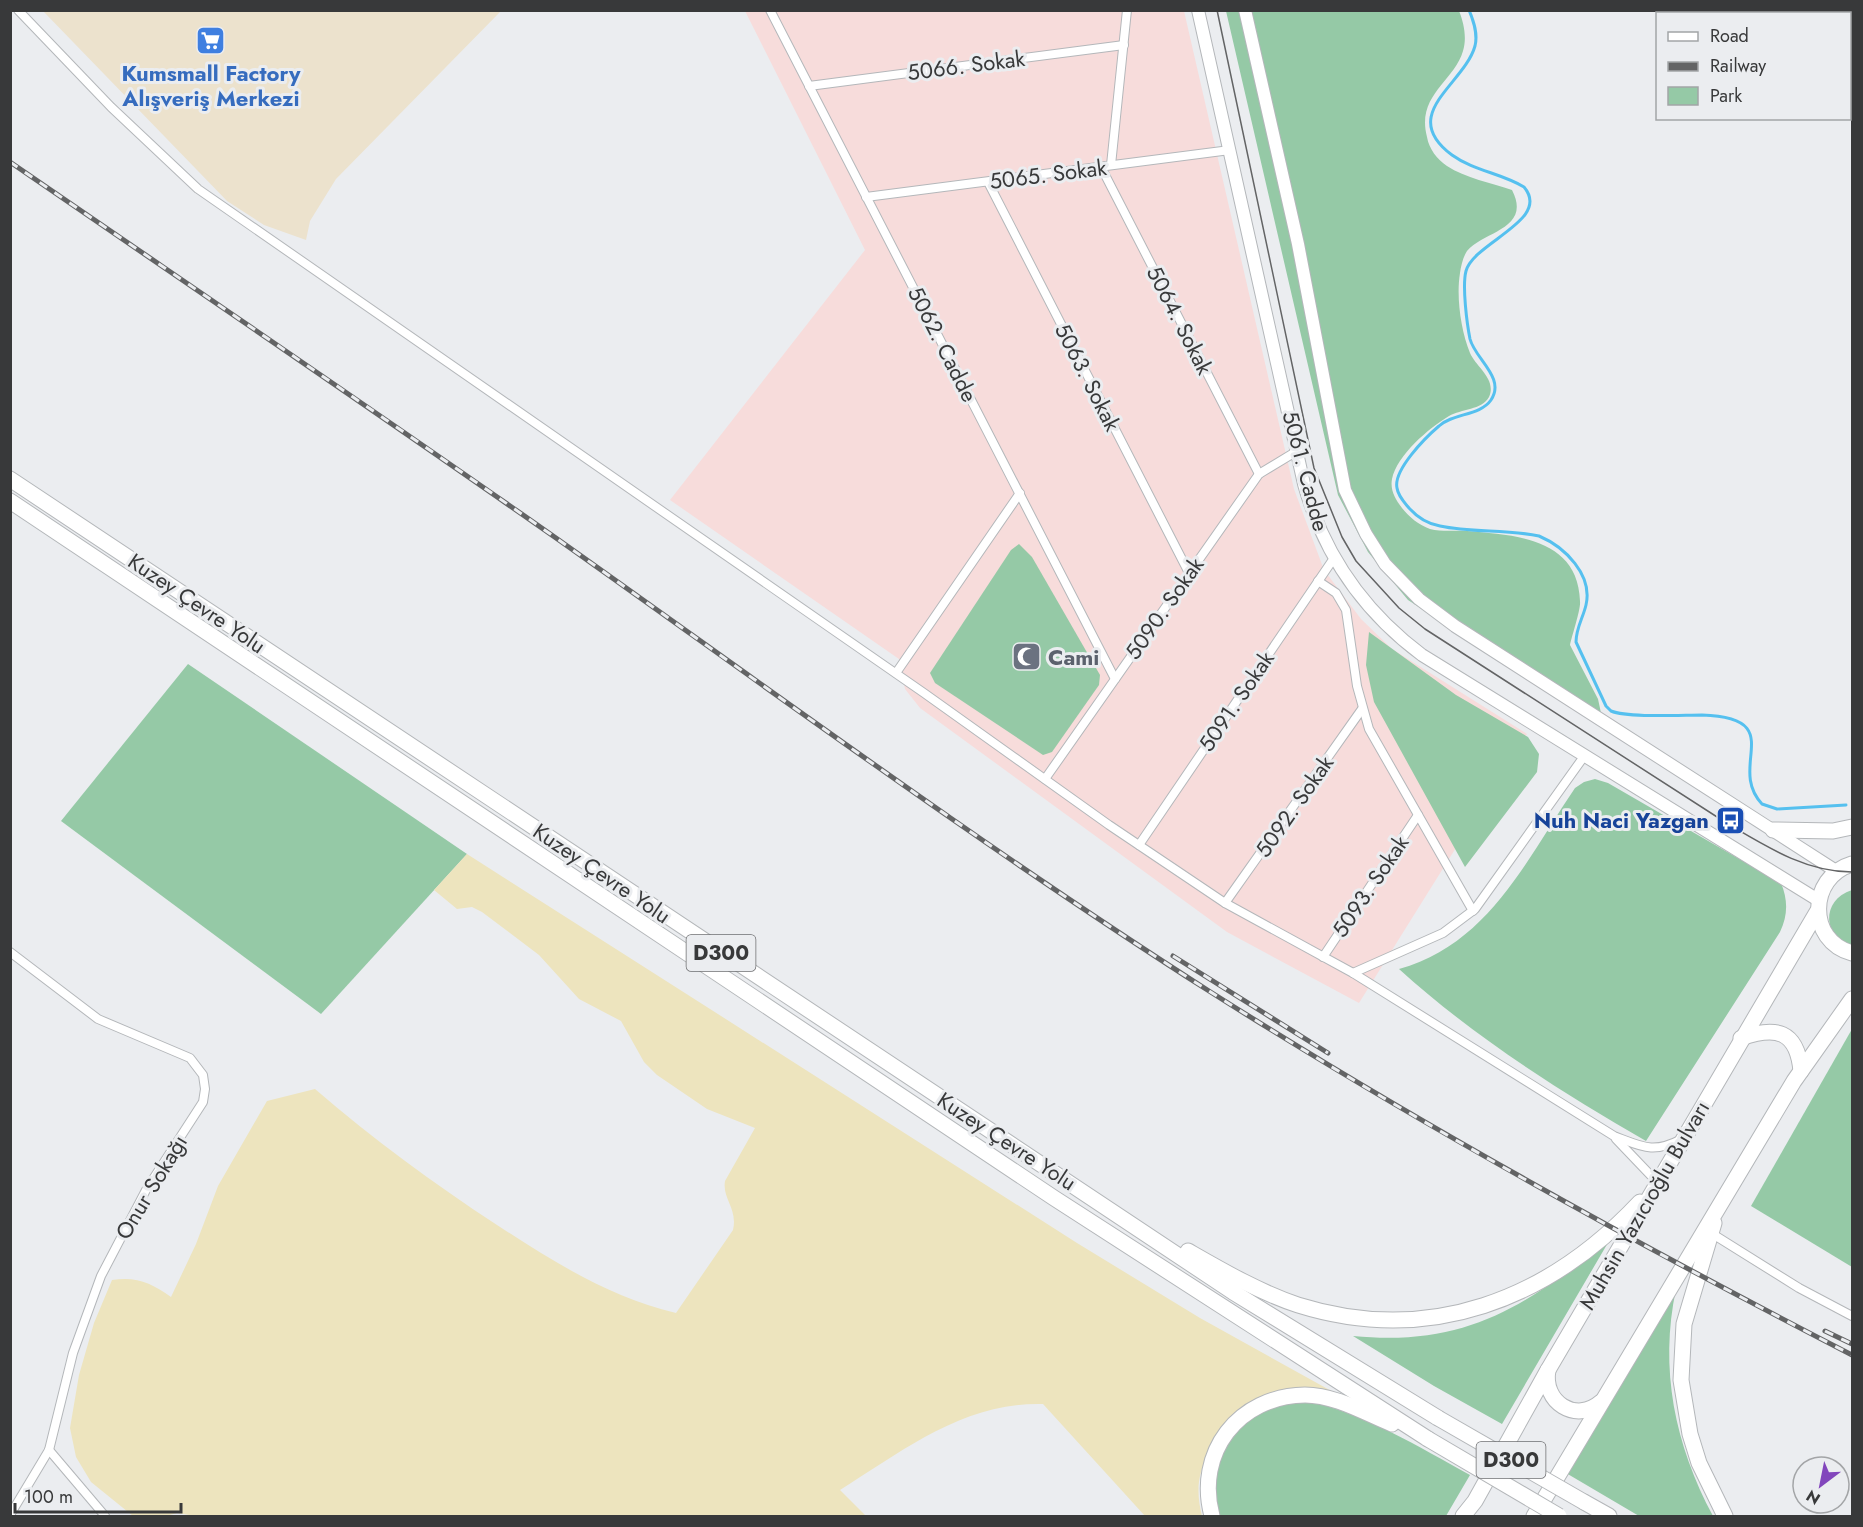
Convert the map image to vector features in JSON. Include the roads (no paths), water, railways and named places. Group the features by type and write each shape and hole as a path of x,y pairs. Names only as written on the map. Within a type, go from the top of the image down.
{"highway":[{"name":"Kuzey Çevre Yolu","path":"10,479 784,996 1066,1179 1233,1292 1438,1418 1609,1516"},
{"name":"Kuzey Çevre Yolu","path":"10,501 1054,1198 1428,1439"},
{"path":"1773,830 1833,831 1852,827"},
{"path":"1836,871 1852,864"},
{"name":"Muhsin Yazıcıoğlu Bulvarı","path":"1465,1516 1818,906 1822,889 1836,871"},
{"path":"1818,906 1827,936 1840,948 1852,953"},
{"path":"1534,1516 1801,1071 1852,999"},
{"path":"1741,1038 1767,1030 1784,1035 1796,1047 1801,1071"},
{"path":"1066,1179 1230,1275 1263,1291 1330,1313 1386,1320 1443,1316 1470,1311 1522,1292 1549,1276 1604,1236 1658,1183"},
{"path":"1720,1203 1684,1324 1681,1380 1690,1434 1699,1463 1725,1516"},
{"path":"1548,1370 1548,1390 1566,1409 1586,1410 1603,1400"},
{"path":"1212,1516 1207,1497 1212,1455 1238,1419 1259,1406 1281,1398 1306,1395 1330,1399 1428,1439"},
{"name":"D300","path":"1428,1439 1559,1516"}],"street":[{"path":"18,10 111,107 198,189 896,673 1139,845 1225,903 1353,973 1614,1136 1648,1148 1663,1149 1684,1138"},
{"name":"5062. Cadde","path":"770,10 1115,679"},
{"path":"1112,165 1127,10"},
{"name":"5061. Cadde","path":"1198,10 1309,502 1334,558 1366,605 1407,644 1585,755 1818,906"},
{"name":"5061. Cadde","path":"1245,10 1298,244 1341,475 1357,518 1375,549 1407,588 1455,626 1836,871"},
{"name":"5066. Sokak","path":"809,86 1124,45"},
{"name":"5065. Sokak","path":"866,197 1230,150"},
{"name":"5064. Sokak","path":"1101,167 1259,474"},
{"name":"5063. Sokak","path":"988,182 1189,573"},
{"name":"5090. Sokak","path":"1045,779 1259,474 1297,451"},
{"path":"896,673 1020,493"},
{"name":"5091. Sokak","path":"1139,845 1334,558"},
{"path":"1318,581 1336,593 1346,610 1362,709 1375,740 1473,911"},
{"name":"5092. Sokak","path":"1225,903 1362,709"},
{"path":"1353,973 1443,933 1473,911 1585,755"},
{"name":"5093. Sokak","path":"1323,957 1418,815"},
{"name":"Onur Sokağı","path":"10,952 98,1019 190,1058 199,1069 205,1089 200,1108 146,1190 101,1276 81,1327 50,1450 10,1515"},
{"path":"1614,1136 1658,1183"},
{"path":"1712,1233 1798,1288 1852,1316"},
{"path":"50,1450 105,1516"}],"waterway":[{"path":"1469,10 1475,28 1475,46 1469,60 1439,100 1432,113 1431,126 1437,140 1452,155 1469,165 1524,187 1530,199 1528,210 1520,220 1482,250 1472,260 1466,271 1466,315 1470,339 1492,376 1495,392 1486,405 1445,422 1426,438 1400,472 1397,481 1399,494 1412,511 1431,524 1539,536 1558,547 1575,563 1585,583 1587,594 1576,642 1606,706 1611,711 1642,715 1702,715 1728,718 1743,725 1750,734 1752,746 1750,774 1753,789 1762,804 1777,809 1846,805"}],"tram line":[{"path":"1217,10 1314,468 1342,537 1356,561 1399,608 1425,629 1728,824 1787,857 1819,868 1852,872"}],"railway":[{"path":"10,162 352,396 961,825 1125,937 1366,1088 1526,1180 1852,1355"},
{"path":"1173,956 1328,1053"},
{"path":"1825,1331 1852,1344"}],"place":[{"name":"Kumsmall Factory Alışveriş Merkezi","path":"211,41"},
{"name":"Cami","path":"1027,657"},
{"name":"Nuh Naci Yazgan","path":"1730,820"}]}
